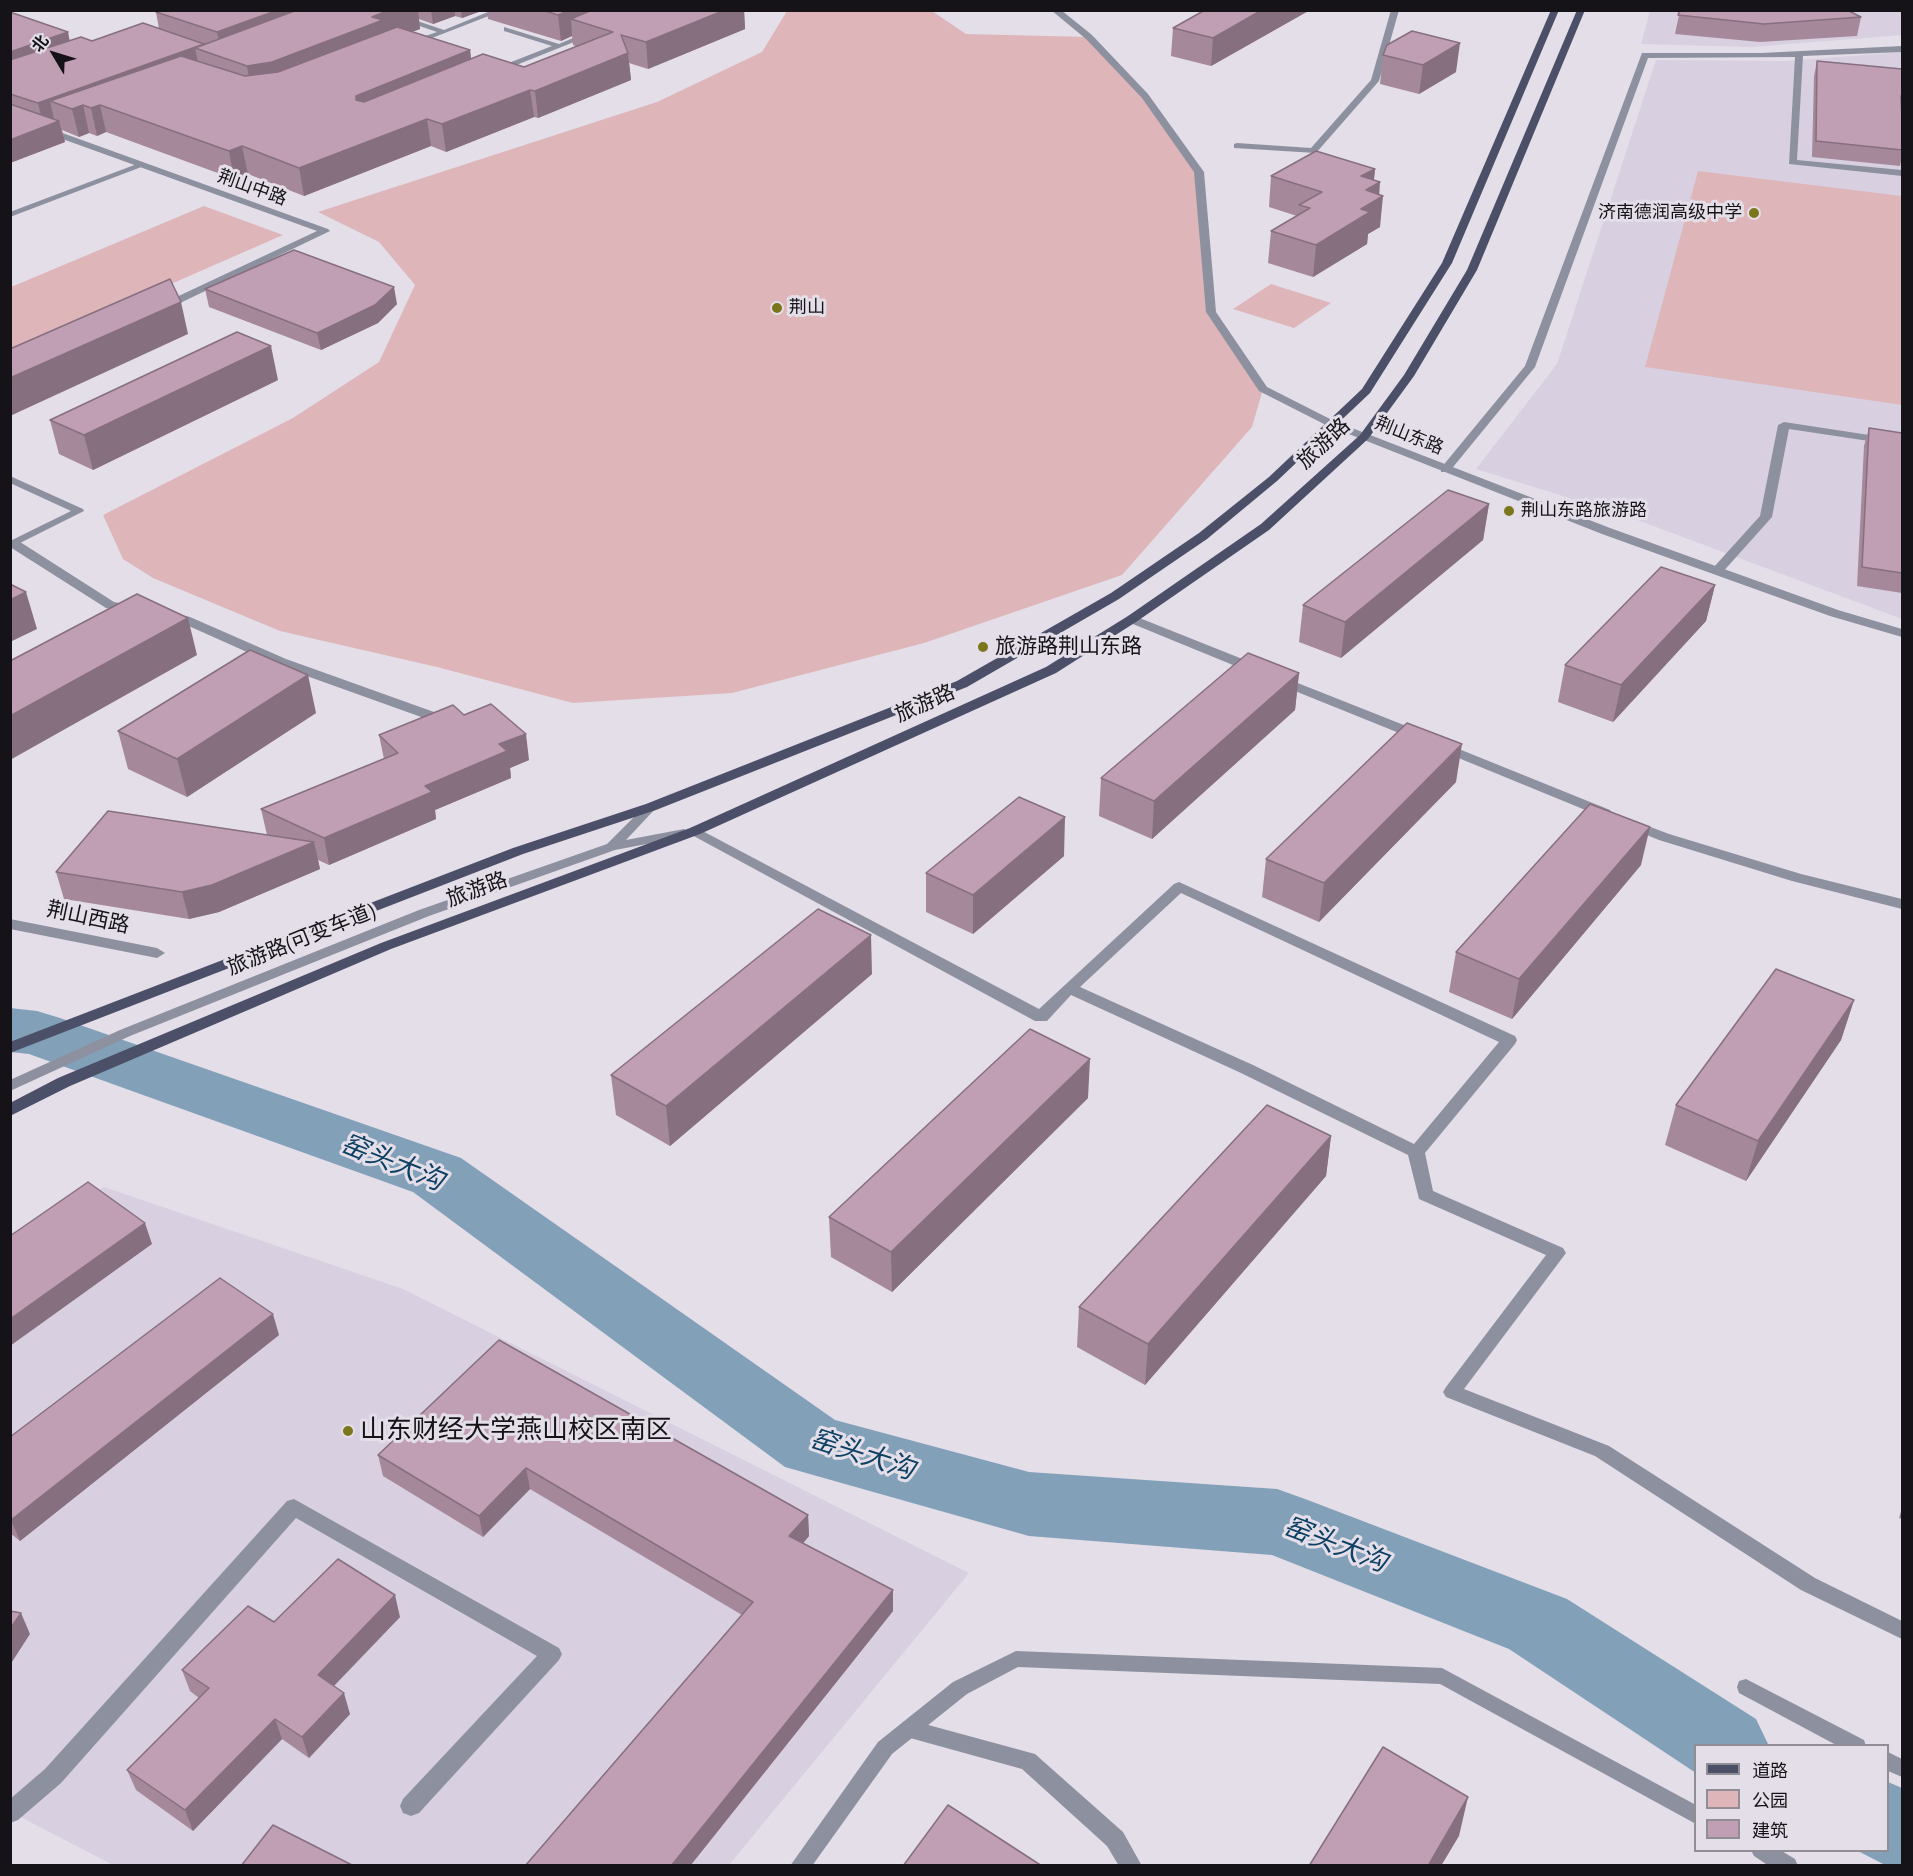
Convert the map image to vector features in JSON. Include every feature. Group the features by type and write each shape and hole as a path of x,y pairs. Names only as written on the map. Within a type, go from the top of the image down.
{"main road":[{"name":"旅游路","path":"10,1048 518,851 651,807 962,684 1114,596 1203,536 1273,479 1329,423 1366,391 1447,263 1555,10"},
{"name":"旅游路","path":"10,1110 64,1082 386,946 695,831 1050,670 1132,619 1265,526 1364,437 1409,376 1472,270 1581,10"}],"street":[{"name":"荆山东路","path":"1055,10 1089,37 1145,96 1198,172 1211,312 1263,389 1329,423 1445,470 1717,571 1902,633"},
{"path":"1237,146 1313,151 1375,81 1395,10"},
{"path":"1445,470 1530,367 1645,55 1799,55 1902,49"},
{"path":"1799,55 1792,162 1902,172"},
{"name":"荆山中路","path":"10,117 140,166 325,231 172,303"},
{"path":"1717,571 1766,517 1784,425 1902,443"},
{"path":"12,544 110,605 186,620 281,662 429,715"},
{"path":"1132,619 1664,837 1797,878 1902,904"},
{"path":"695,831 1041,1017 1069,988 1179,887 1509,1040 1416,1152"},
{"name":"荆山西路","path":"10,924 157,953"},
{"path":"1069,988 1247,1070 1416,1152"},
{"path":"1416,1152 1425,1195 1557,1253 1452,1392 1602,1451 1808,1584 1902,1630"},
{"path":"10,1814 53,1776 294,1507 552,1654 411,1806"},
{"path":"910,1729 1028,1761 1115,1839 1131,1866"}],"lane":[{"path":"376,10 444,32"},
{"path":"400,49 501,10"},
{"path":"507,29 560,46"},
{"path":"495,72 600,30"},
{"path":"43,129 54,125"},
{"path":"10,215 140,166"},
{"path":"10,479 79,511 12,544"},
{"name":"旅游路(可变车道)","path":"612,847 651,807"},
{"name":"旅游路(可变车道)","path":"10,1086 125,1033 424,913 612,847 695,831"},
{"path":"800,1866 885,1748 960,1688 1016,1659 1442,1676 1694,1814"},
{"path":"1746,1687 1853,1744"},
{"path":"1763,1852 1788,1866"}],"shaded area":[{"path":"1650,11 1902,11 1902,35 1751,47 1641,44"},
{"name":"济南德润高级中学","path":"1902,52 1902,619 1624,515 1476,469 1557,364 1656,60 1786,61"},
{"name":"山东财经大学燕山校区南区","path":"104,1187 403,1289 969,1573 729,1865 113,1865 11,1812 11,1233"}],"green space":[{"path":"787,11 932,11 966,34 1089,37 1145,96 1199,172 1211,312 1263,389 1252,427 1122,575 924,643 732,693 573,703 437,667 280,631 153,578 123,559 103,515 293,418 379,362 415,285 379,242 318,212 657,102 762,52"},
{"path":"1698,171 1902,196 1902,405 1645,367"},
{"path":"204,206 283,235 11,354 11,287"},
{"path":"1271,284 1331,303 1294,328 1233,309"}],"building":[{"path":"161,10 278,10 217,32 156,12"},
{"path":"297,10 389,10 372,17 383,20 272,62 247,66 195,48"},
{"path":"542,10 570,10 558,15"},
{"path":"592,10 725,10 646,42 621,35 628,53 535,91 530,90 442,124 427,119 299,168 242,146 229,151 100,105 91,108 83,105 72,109 50,101 181,56 245,76 278,72 397,27 470,50 356,96 356,100 364,102 483,54 524,67 613,32 571,19"},
{"path":"1205,10 1262,10 1213,38 1173,28"},
{"path":"1680,10 1847,10 1861,17 1764,24 1678,15"},
{"path":"10,12 68,32 10,52"},
{"path":"143,23 204,44 38,103 10,94 10,60 81,37 92,41"},
{"path":"1412,31 1460,43 1423,65 1383,55 1387,45"},
{"path":"1817,61 1902,69 1902,150 1816,141"},
{"path":"10,104 59,121 10,140"},
{"path":"1316,151 1375,169 1361,176 1380,182 1366,190 1383,196 1361,209 1370,212 1316,245 1271,231 1310,208 1299,205 1322,192 1271,176"},
{"path":"294,250 394,287 375,305 317,333 205,289"},
{"path":"170,279 181,302 10,378 10,349"},
{"path":"237,332 271,346 84,435 50,420"},
{"path":"1869,428 1902,433 1902,573 1862,567"},
{"path":"1448,490 1489,504 1345,622 1303,605"},
{"path":"1661,567 1715,585 1621,685 1565,665"},
{"path":"10,584 26,592 10,600"},
{"path":"137,594 188,618 10,716 10,661"},
{"path":"250,650 308,675 177,759 118,731"},
{"path":"1248,653 1299,673 1154,801 1101,778"},
{"path":"491,704 526,734 499,744 507,751 425,786 432,792 324,838 261,809 398,753 379,735 453,705 464,715"},
{"path":"1407,723 1462,744 1324,883 1266,859"},
{"path":"1019,797 1065,817 973,895 926,873"},
{"path":"1590,804 1650,827 1519,979 1456,952"},
{"path":"108,811 314,842 212,885 182,892 56,872"},
{"path":"818,909 871,935 666,1106 611,1075"},
{"path":"1776,969 1854,1000 1758,1141 1676,1105"},
{"path":"1030,1029 1090,1059 891,1252 829,1217"},
{"path":"1267,1105 1331,1136 1148,1344 1079,1307"},
{"path":"88,1182 145,1223 10,1319 10,1236"},
{"path":"220,1278 273,1314 11,1520 10,1437"},
{"path":"499,1340 808,1515 789,1536 893,1590 671,1866 525,1866 753,1602 526,1468 479,1516 378,1455"},
{"path":"338,1559 395,1595 318,1675 344,1693 302,1737 275,1719 185,1810 127,1770 209,1688 182,1670 248,1606 274,1622"},
{"path":"10,1611 21,1613 10,1629"},
{"path":"1383,1747 1468,1797 1428,1866 1309,1866"},
{"path":"948,1805 1042,1866 903,1866"},
{"path":"273,1825 354,1866 241,1866"}],"waterway":[{"name":"窑头大沟","path":"10,1030 37,1033 437,1175 812,1445 1029,1504 1277,1522 1538,1624 1723,1744"},
{"name":"窑头大沟","path":"1889,1824 1902,1830"}],"place":[{"name":"济南德润高级中学","path":"1754,213"},
{"name":"荆山","path":"777,308"},
{"name":"荆山东路旅游路","path":"1509,511"},
{"name":"旅游路荆山东路","path":"983,647"},
{"name":"山东财经大学燕山校区南区","path":"348,1431"}]}
